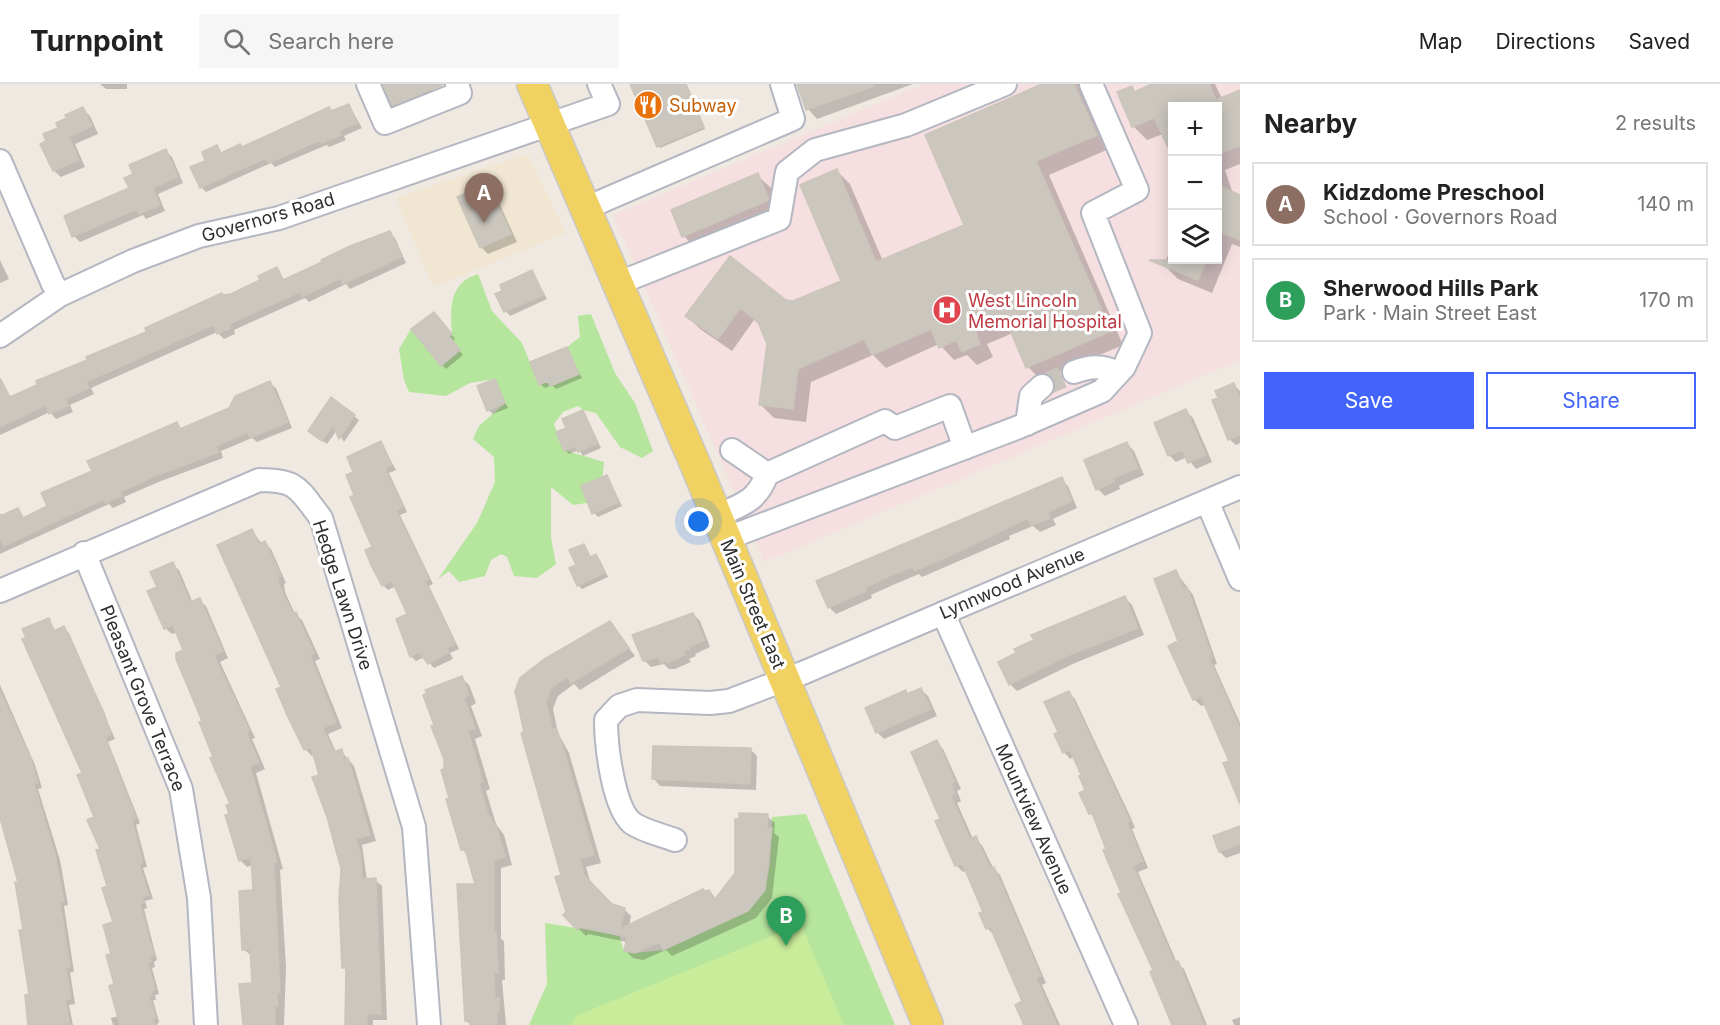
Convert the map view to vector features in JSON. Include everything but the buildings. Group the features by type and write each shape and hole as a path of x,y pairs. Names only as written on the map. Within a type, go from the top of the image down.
{"main road":[{"name":"Main Street East","path":"532,84 619,283 928,1025"}],"street":[{"path":"368,84 385,123 460,93 457,84"},
{"name":"Governors Road","path":"0,336 60,295 133,261 198,236 279,218 608,104 599,84"},
{"path":"586,208 793,119 782,84"},
{"path":"619,283 779,219 787,172 815,150 906,125 1005,84"},
{"path":"720,528 965,448 1027,424 1102,391 1124,367 1140,333 1093,213 1137,190 1091,84"},
{"path":"0,161 53,284 60,295"},
{"path":"1074,372 1088,367 1104,366 1118,373"},
{"path":"1027,424 1031,396 1042,386"},
{"path":"720,528 761,491 767,474 885,421 895,428 950,406 965,448"},
{"path":"732,450 767,474"},
{"name":"Hedge Lawn Drive","path":"0,591 259,480 283,480 293,483 321,518 414,827 429,1025"},
{"name":"Lynnwood Avenue","path":"675,840 634,824 621,812 606,739 606,720 620,706 637,700 720,702 784,679 1240,487"},
{"path":"1207,501 1240,579"},
{"name":"Pleasant Grove Terrace","path":"84,554 181,789 199,898 206,1025"},
{"name":"Mountview Avenue","path":"943,613 1126,1025"}],"shaded area":[{"name":"West Lincoln Memorial Hospital","path":"924,84 1240,84 1240,360 765,562 613,215"},
{"path":"528,154 566,233 433,287 396,198"}],"green space":[{"path":"478,274 492,311 522,343 539,384 578,374 567,347 580,337 578,316 591,314 615,373 635,403 653,451 642,458 620,447 596,413 583,410 578,406 563,412 554,424 564,450 604,462 600,501 573,505 551,487 551,538 556,564 537,578 514,576 507,557 501,554 491,560 485,576 459,582 449,571 438,579 477,523 495,482 494,457 473,439 479,426 505,403 495,379 470,383 446,396 409,392 404,380 399,349 411,329 441,366 460,351 449,336 452,334 453,298 461,284"},
{"path":"806,814 895,1025 529,1025 547,984 545,923 619,935 624,951 635,953 664,950 748,911 765,890 770,864 772,817"},
{"path":"801,924 844,1025 571,1025 576,1016"}],"tunnel":[{"path":"1042,386 1074,372"}],"place":[{"name":"Subway","path":"648,105"},
{"name":"Kidzdome Preschool","path":"484,223"},
{"name":"West Lincoln Memorial Hospital","path":"947,310"},
{"name":"Sherwood Hills Park","path":"786,946"}]}
